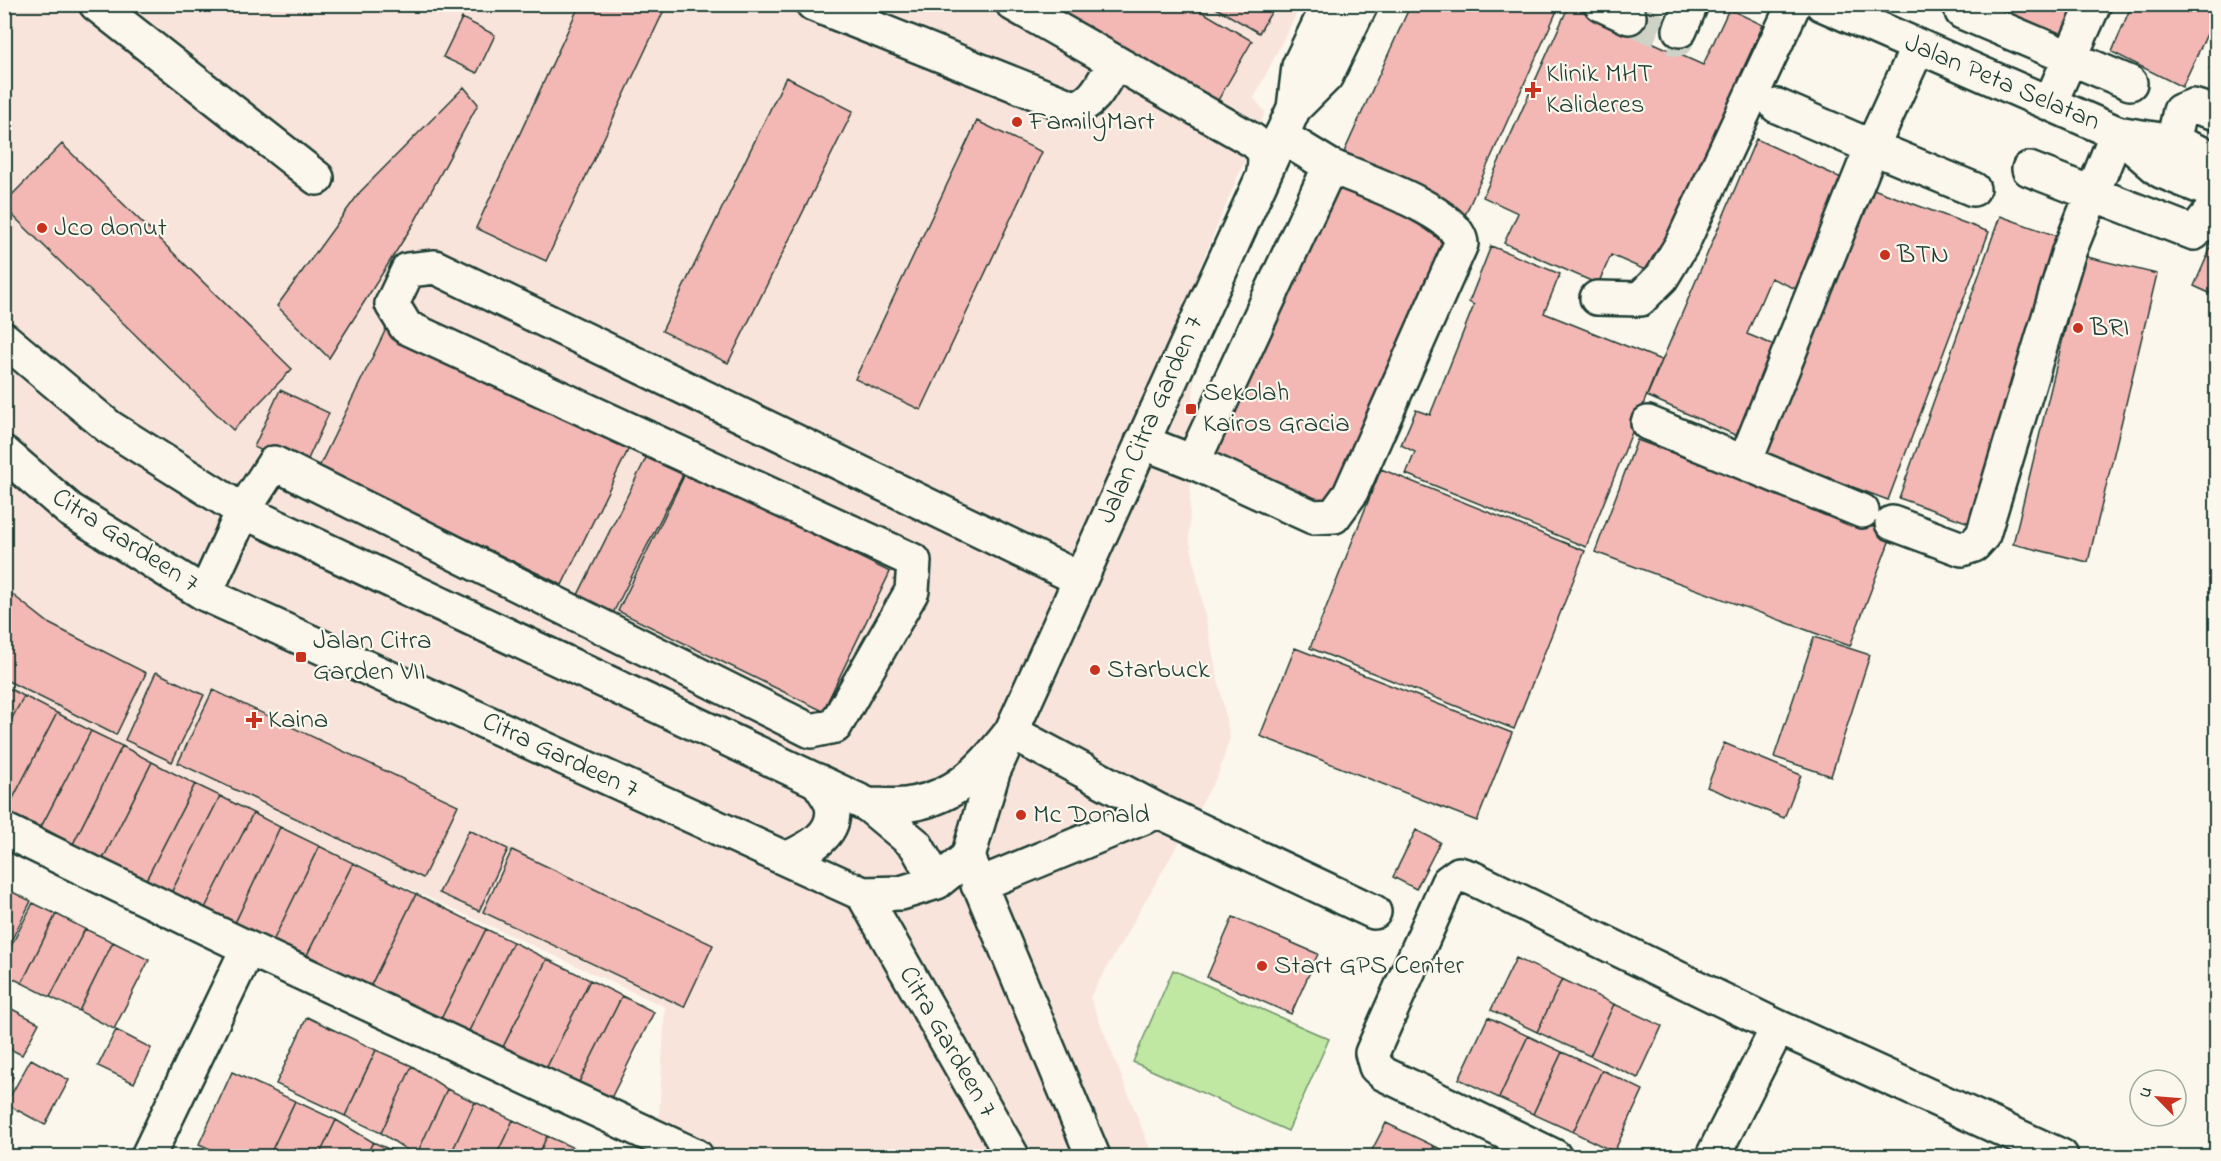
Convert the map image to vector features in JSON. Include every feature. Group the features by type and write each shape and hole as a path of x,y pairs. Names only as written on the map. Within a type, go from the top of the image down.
{"street":[{"path":"96,4 317,178"},
{"path":"813,4 1074,108 1086,105 1094,98 1114,62"},
{"path":"1013,4 1252,140 1262,147 1266,155 1264,171"},
{"name":"Jalan Citra Garden 7","path":"973,871 978,814 1011,732 1287,122 1299,66 1329,4"},
{"name":"Jalan Citra Garden 7","path":"1287,122 1326,76 1361,4"},
{"path":"1597,298 1640,299 1662,277 1682,244 1794,4"},
{"name":"Jalan Peta Selatan","path":"1822,4 2117,133 2173,142 2217,159"},
{"path":"2050,103 2094,4"},
{"path":"1962,12 2130,83"},
{"path":"1745,462 1872,147 1918,47"},
{"path":"1778,106 1973,189"},
{"path":"2173,142 2180,111 2193,106 2217,114"},
{"path":"1142,442 1193,462 1313,517 1334,516 1350,494 1461,244 1455,229 1441,216 1330,166 1287,122"},
{"path":"1892,523 1962,549 1974,545 1983,535 2068,254 2117,133"},
{"name":"Jalan Peta Selatan","path":"2117,133 2161,171 2217,193"},
{"path":"1193,462 1330,166"},
{"path":"2029,169 2194,233 2217,205"},
{"path":"206,594 243,511 274,463 811,731 835,726 912,591 914,561 406,327 392,304 408,270 435,267 1080,579"},
{"path":"4,339 109,427 243,511 868,805 916,845 937,882"},
{"path":"1648,423 1862,511"},
{"name":"Citra Gardeen 7","path":"4,453 70,510 206,594 863,894 1012,1156"},
{"path":"1011,732 1159,811 1374,912"},
{"name":"Jalan Citra Garden 7","path":"868,805 911,804 951,791 985,766 1011,732"},
{"path":"786,859 811,848 829,829 832,807 818,781"},
{"path":"863,894 901,893 1159,811"},
{"path":"4,830 248,948 696,1156"},
{"path":"973,871 1093,1156"},
{"path":"1554,1156 1384,1074 1376,1067 1372,1053 1448,882 1459,874 1472,878 1778,1027 2061,1156"},
{"path":"150,1156 248,948"},
{"path":"1713,1156 1778,1027"}],"shaded area":[{"path":"5,5 1301,5 1254,98 1265,112 1197,274 1189,537 1230,738 1218,775 1090,997 1153,1156 705,1156 658,1134 665,1007 5,701"}],"green space":[{"path":"1173,970 1329,1039 1288,1131 1133,1062"}],"building":[{"path":"580,4 667,4 546,261 476,228"},
{"path":"1048,4 1189,4 1252,41 1217,102"},
{"path":"1209,4 1276,4 1259,33"},
{"path":"1411,4 1560,4 1465,215 1341,159"},
{"path":"1981,4 2086,4 2071,38 2053,30 2050,36"},
{"path":"2132,4 2216,4 2216,15 2182,87 2112,52"},
{"path":"1569,5 1703,65 1729,9 1763,25 1738,80 1746,84 1659,276 1611,255 1598,284 1504,243 1518,213 1483,197"},
{"path":"462,18 495,35 477,73 443,57"},
{"path":"2216,53 2216,72 2209,69"},
{"path":"786,77 853,111 728,363 662,331"},
{"path":"464,87 478,104 414,223 329,358 277,306 360,192"},
{"path":"977,121 1042,152 921,410 855,379"},
{"path":"1756,139 1850,182 1803,292 1771,278 1747,334 1781,348 1742,438 1647,396"},
{"path":"62,144 292,369 233,430 4,207 4,203"},
{"path":"1336,185 1459,241 1333,515 1211,458"},
{"path":"1868,187 1989,232 1888,500 1767,455"},
{"path":"2000,216 2071,241 1969,523 1899,498"},
{"path":"2216,236 2216,296 2194,286"},
{"path":"1491,246 1560,274 1544,313 1661,360 1586,547 1406,474 1415,452 1401,445 1416,410 1430,415 1474,305 1469,302"},
{"path":"2083,256 2157,274 2088,562 2013,544"},
{"path":"386,329 629,448 562,585 319,467"},
{"path":"280,390 329,413 303,470 254,447"},
{"path":"1637,440 1892,534 1850,646 1595,552"},
{"path":"651,448 687,467 610,619 575,601"},
{"path":"1381,469 1585,551 1514,729 1310,648"},
{"path":"686,472 890,572 823,711 618,611"},
{"path":"4,588 50,624 146,673 116,735 4,679"},
{"path":"1814,637 1870,655 1831,776 1774,757"},
{"path":"1295,648 1512,733 1477,821 1260,736"},
{"path":"156,672 204,695 172,762 125,740"},
{"path":"4,686 24,696 4,733"},
{"path":"213,690 458,805 423,878 178,763"},
{"path":"24,696 57,713 6,812 4,733"},
{"path":"57,713 91,731 41,827 6,812"},
{"path":"91,731 122,746 73,844 41,827"},
{"path":"1724,743 1801,775 1784,818 1707,787"},
{"path":"122,746 152,762 103,859 73,844"},
{"path":"152,762 195,784 146,880 103,859"},
{"path":"195,784 220,796 171,893 146,880"},
{"path":"220,796 253,813 204,910 171,893"},
{"path":"253,813 280,827 235,923 204,910"},
{"path":"280,827 319,846 273,941 235,923"},
{"path":"469,830 508,849 479,911 439,893"},
{"path":"1416,830 1440,842 1416,889 1393,877"},
{"path":"319,846 353,863 307,955 273,941"},
{"path":"512,850 713,945 684,1007 483,912"},
{"path":"353,863 416,894 370,987 307,955"},
{"path":"4,888 31,901 4,955"},
{"path":"416,894 486,929 440,1021 370,987"},
{"path":"33,903 56,914 22,983 4,974 4,960"},
{"path":"56,914 85,929 50,997 22,983"},
{"name":"Start GPS Center","path":"1233,917 1318,954 1291,1014 1207,977"},
{"path":"85,929 113,942 79,1011 50,997"},
{"path":"486,929 513,942 467,1035 440,1021"},
{"path":"113,942 149,960 114,1029 79,1011"},
{"path":"513,942 547,959 501,1051 467,1035"},
{"path":"1516,958 1562,979 1537,1032 1491,1010"},
{"path":"547,959 590,980 544,1073 501,1051"},
{"path":"1562,979 1614,1004 1590,1056 1537,1032"},
{"path":"590,980 622,996 576,1088 544,1073"},
{"path":"622,996 654,1012 608,1104 576,1088"},
{"path":"1614,1004 1662,1026 1638,1078 1590,1056"},
{"path":"4,1005 39,1023 22,1055 4,1046"},
{"path":"307,1017 376,1050 345,1116 276,1084"},
{"path":"1488,1017 1528,1036 1499,1098 1459,1079"},
{"path":"116,1030 151,1048 134,1083 98,1066"},
{"path":"1528,1036 1562,1052 1533,1114 1499,1098"},
{"path":"376,1050 412,1066 381,1133 345,1116"},
{"path":"1562,1052 1602,1070 1573,1132 1533,1114"},
{"path":"31,1059 69,1080 45,1125 6,1104"},
{"path":"412,1066 447,1089 416,1156 381,1133"},
{"path":"1602,1070 1643,1090 1614,1152 1573,1132"},
{"path":"232,1072 295,1101 269,1156 226,1156 199,1144"},
{"path":"4,1073 13,1077 4,1093"},
{"path":"447,1089 475,1102 450,1156 416,1156"},
{"path":"295,1101 336,1120 319,1156 269,1156"},
{"path":"475,1102 513,1120 496,1156 450,1156"},
{"path":"336,1120 373,1142 366,1156 319,1156"},
{"path":"513,1120 547,1136 538,1156 496,1156"},
{"path":"1386,1123 1434,1146 1429,1156 1369,1156"},
{"path":"547,1136 585,1153 583,1156 538,1156"},
{"path":"373,1142 404,1156 366,1156"},
{"path":"1434,1146 1457,1156 1429,1156"}],"tunnel":[{"path":"1629,17 1677,40 1680,30"}],"place":[{"name":"Klinik MHT Kalideres","path":"1533,90"},
{"name":"FamilyMart","path":"1017,122"},
{"name":"Jco donut","path":"42,228"},
{"name":"BTN","path":"1885,255"},
{"name":"BRI","path":"2078,328"},
{"name":"Sekolah Kairos Gracia","path":"1191,409"},
{"name":"Jalan Citra Garden VII","path":"301,657"},
{"name":"Starbuck","path":"1095,670"},
{"name":"Kaina","path":"254,720"},
{"name":"Mc Donald","path":"1021,815"},
{"name":"Start GPS Center","path":"1262,966"}]}
